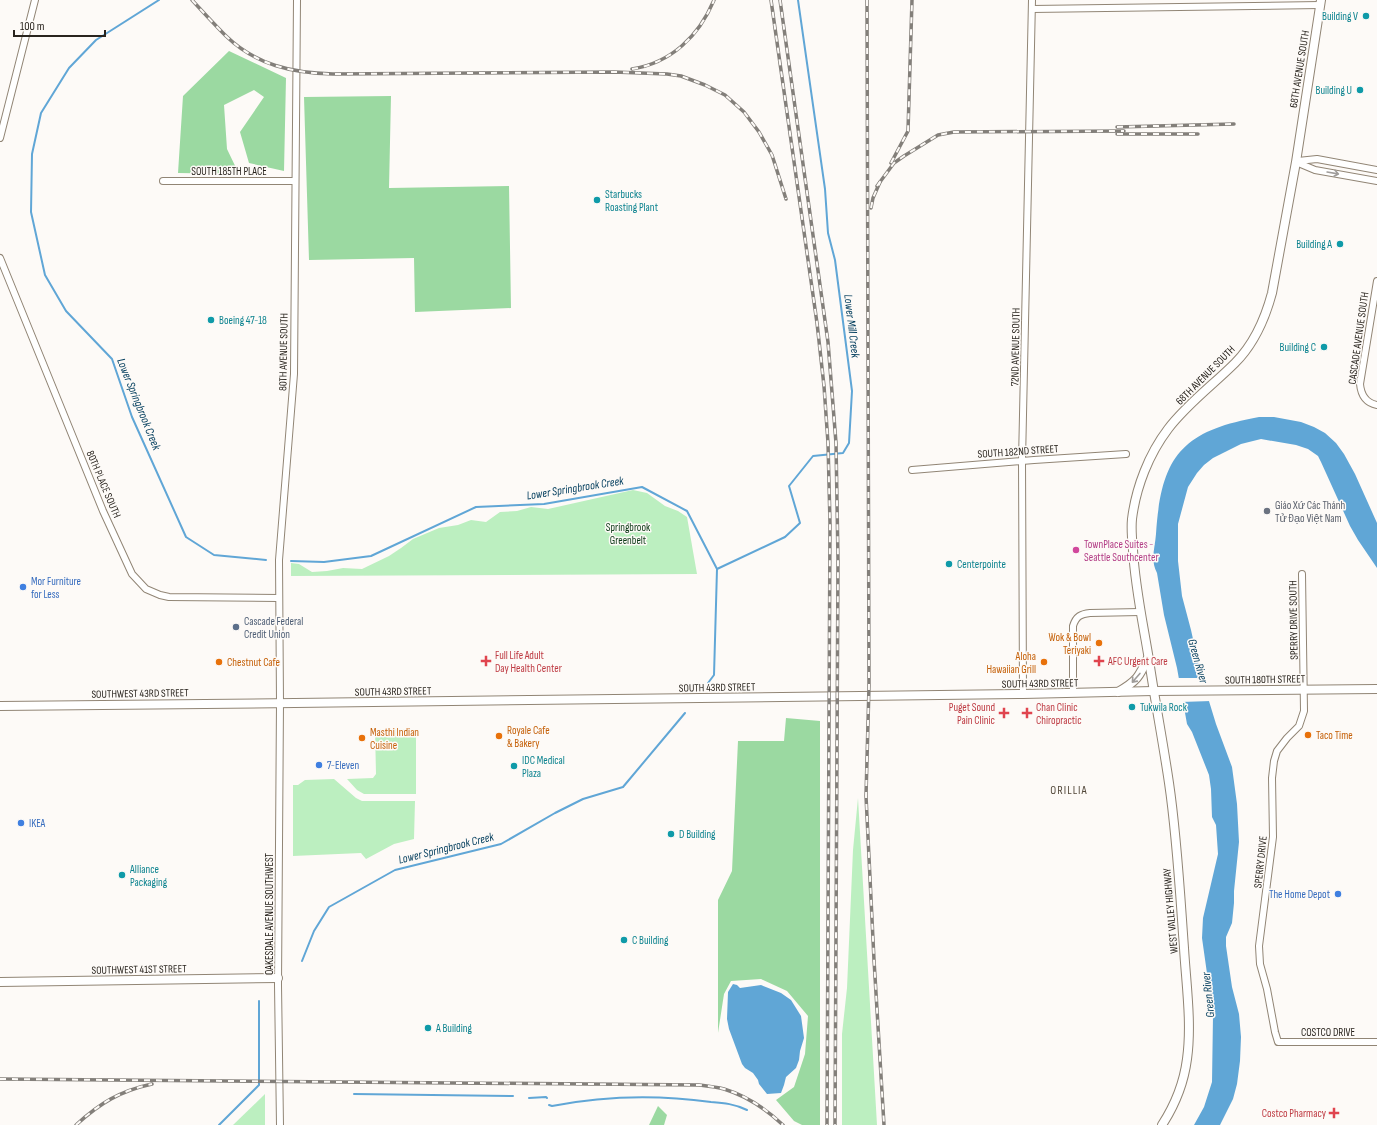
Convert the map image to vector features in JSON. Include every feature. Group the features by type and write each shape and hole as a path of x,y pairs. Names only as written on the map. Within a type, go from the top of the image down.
{"main road":[{"name":"68TH AVENUE SOUTH","path":"1153,691 1134,564 1132,520 1135,504 1145,470 1154,450 1169,428 1187,408 1236,362 1251,344 1268,311 1296,162 1321,3"},
{"path":"1117,692 1135,681 1141,673 1148,658"},
{"name":"SOUTH 180TH STREET","path":"1153,691 1377,689"},
{"name":"SOUTH 43RD STREET","path":"280,703 1023,694 1153,691"},
{"name":"WEST VALLEY HIGHWAY","path":"1153,691 1169,785 1174,831 1187,996 1188,1035 1187,1061 1181,1085 1162,1125"},
{"name":"SOUTHWEST 43RD STREET","path":"0,706 280,703"},
{"name":"SOUTHWEST 41ST STREET","path":"0,982 278,978"}],"street":[{"path":"0,138 35,0"},
{"name":"80TH AVENUE SOUTH","path":"280,703 280,584 278,560 294,374 297,0"},
{"name":"72ND AVENUE SOUTH","path":"1023,694 1022,462 1032,0"},
{"path":"1032,9 1321,3"},
{"path":"1296,162 1317,160 1377,170"},
{"path":"1296,162 1315,170 1377,181"},
{"name":"SOUTH 185TH PLACE","path":"163,181 295,181"},
{"name":"80TH PLACE SOUTH","path":"0,258 103,511 132,574 146,589 169,597 279,598"},
{"name":"CASCADE AVENUE SOUTH","path":"1377,281 1360,384 1364,397 1373,404 1377,405"},
{"name":"SOUTH 182ND STREET","path":"912,470 1126,454"},
{"name":"SPERRY DRIVE SOUTH","path":"1302,574 1305,690"},
{"path":"1073,693 1073,626 1076,617 1082,614 1090,613 1140,612"},
{"name":"SPERRY DRIVE","path":"1278,1042 1267,988 1260,964 1259,946 1273,837 1272,778 1274,761 1277,751 1299,726 1304,711 1305,690"},
{"name":"OAKESDALE AVENUE SOUTHWEST","path":"280,703 278,978 280,1125"},
{"name":"COSTCO DRIVE","path":"1278,1042 1377,1042"}],"green space":[{"path":"229,51 286,78 284,171 249,163 240,132 264,97 254,90 224,105 227,149 239,174 178,173 183,96"},
{"path":"391,96 389,188 509,186 511,308 415,312 414,258 309,260 304,97"},
{"name":"Springbrook Greenbelt","path":"633,490 647,493 665,506 678,511 687,517 697,574 291,576 291,563 299,564 312,572 343,568 362,569 389,556 413,539 439,528 458,525 471,520 486,522 500,512 517,511 531,507 548,509"},
{"path":"786,718 820,721 820,1125 802,1125 794,1121 776,1100 794,1087 805,1054 808,1016 787,991 761,979 731,981 724,994 718,1033 718,900 732,871 738,741 784,741"},
{"path":"375,729 416,729 416,794 364,794 357,790 347,779 373,778 376,774"},
{"path":"334,779 356,798 362,801 415,801 414,839 394,844 366,859 361,853 293,856 293,785 298,785 305,780"},
{"path":"858,798 877,1125 842,1125 842,1034 847,988 853,850"},
{"path":"265,1094 265,1125 233,1125"},
{"path":"658,1106 667,1115 664,1125 649,1125"}],"water":[{"path":"1259,417 1274,417 1301,422 1325,433 1336,443 1355,474 1377,523 1377,568 1350,526 1318,456 1308,449 1296,445 1261,439 1241,444 1213,458 1204,465 1188,487 1178,524 1178,561 1182,596 1201,675 1216,724 1232,767 1237,804 1239,842 1232,923 1226,937 1226,946 1232,987 1239,1014 1241,1037 1237,1084 1233,1099 1220,1125 1194,1125 1204,1107 1212,1082 1213,1016 1202,938 1203,918 1218,854 1216,825 1212,817 1209,775 1192,732 1187,724 1177,668 1164,615 1154,563 1155,539 1163,485 1170,466 1180,452 1194,440 1211,430"},
{"path":"733,984 740,988 761,985 781,993 791,1000 801,1016 804,1038 799,1060 796,1068 786,1077 781,1093 767,1094 753,1073 742,1064 729,1029 727,1019 728,992"}],"pier":[{"path":"1177,678 1204,678 1211,701 1181,702"}],"waterway":[{"name":"Lower Springbrook Creek","path":"159,0 96,40 69,68 41,113 32,154 31,212 45,275 66,311 112,359 132,417 186,537 214,555 266,560"},
{"name":"Lower Mill Creek","path":"717,569 785,537 800,523 789,486 813,456 843,453 849,443 852,391 835,260 828,233 825,189 798,0"},
{"name":"Lower Springbrook Creek","path":"291,561 324,562 371,556 476,507 544,504 642,487 687,511 717,569 714,675 708,683"},
{"name":"Lower Springbrook Creek","path":"302,961 314,931 329,907 395,870 501,844 583,799 623,787 685,713"},
{"name":"Lower Springbrook Creek","path":"219,1125 259,1085 259,1001"},
{"path":"354,1094 513,1096"},
{"path":"529,1098 547,1098"},
{"path":"549,1105 552,1106 611,1098 672,1098 725,1103 747,1110"}],"railway":[{"path":"192,0 226,36 250,54 275,66 303,72 333,74 614,72 681,76 705,85 725,95 744,112 759,132 772,155 786,199"},
{"path":"632,69 659,61 682,46 700,25 714,0"},
{"path":"771,0 817,323 824,386 828,443 830,523 827,1125"},
{"path":"780,0 828,342 836,443 838,560 835,1125"},
{"path":"867,0 869,686 866,796 884,1125"},
{"path":"891,163 908,131 912,0"},
{"path":"1117,127 1234,124"},
{"path":"877,186 894,163 938,135 954,132 1124,131"},
{"path":"1117,134 1198,134"},
{"path":"871,208 873,198 880,182"},
{"path":"0,1079 699,1085 724,1089 741,1095 763,1108 783,1125"},
{"path":"76,1125 102,1104 120,1094 152,1084"}],"place":[{"name":"Building V","path":"1366,16"},
{"name":"Building U","path":"1360,90"},
{"name":"Starbucks Roasting Plant","path":"597,200"},
{"name":"Building A","path":"1340,244"},
{"name":"Boeing 47-18","path":"211,320"},
{"name":"Building C","path":"1324,347"},
{"name":"Giáo Xứ Các Thánh Tử Đạo Việt Nam","path":"1267,511"},
{"name":"TownPlace Suites - Seattle Southcenter","path":"1076,550"},
{"name":"Centerpointe","path":"949,564"},
{"name":"Mor Furniture for Less","path":"23,587"},
{"name":"Cascade Federal Credit Union","path":"236,627"},
{"name":"Wok & Bowl Teriyaki","path":"1099,643"},
{"name":"Full Life Adult Day Health Center","path":"486,661"},
{"name":"AFC Urgent Care","path":"1099,661"},
{"name":"Chestnut Cafe","path":"219,662"},
{"name":"Aloha Hawaiian Grill","path":"1044,662"},
{"name":"Tukwila Rock","path":"1132,707"},
{"name":"Puget Sound Pain Clinic","path":"1004,713"},
{"name":"Chan Clinic Chiropractic","path":"1027,713"},
{"name":"Taco Time","path":"1308,735"},
{"name":"Royale Cafe & Bakery","path":"499,736"},
{"name":"Masthi Indian Cuisine","path":"362,738"},
{"name":"7-Eleven","path":"319,765"},
{"name":"IDC Medical Plaza","path":"514,766"},
{"name":"IKEA","path":"21,823"},
{"name":"D Building","path":"671,834"},
{"name":"Alliance Packaging","path":"122,875"},
{"name":"The Home Depot","path":"1338,894"},
{"name":"C Building","path":"624,940"},
{"name":"A Building","path":"428,1028"},
{"name":"Costco Pharmacy","path":"1334,1113"}],"district":[{"name":"ORILLIA","path":"1069,790"}],"water label":[{"name":"Green River","path":"1198,661"},
{"name":"Green River","path":"1208,995"}]}
